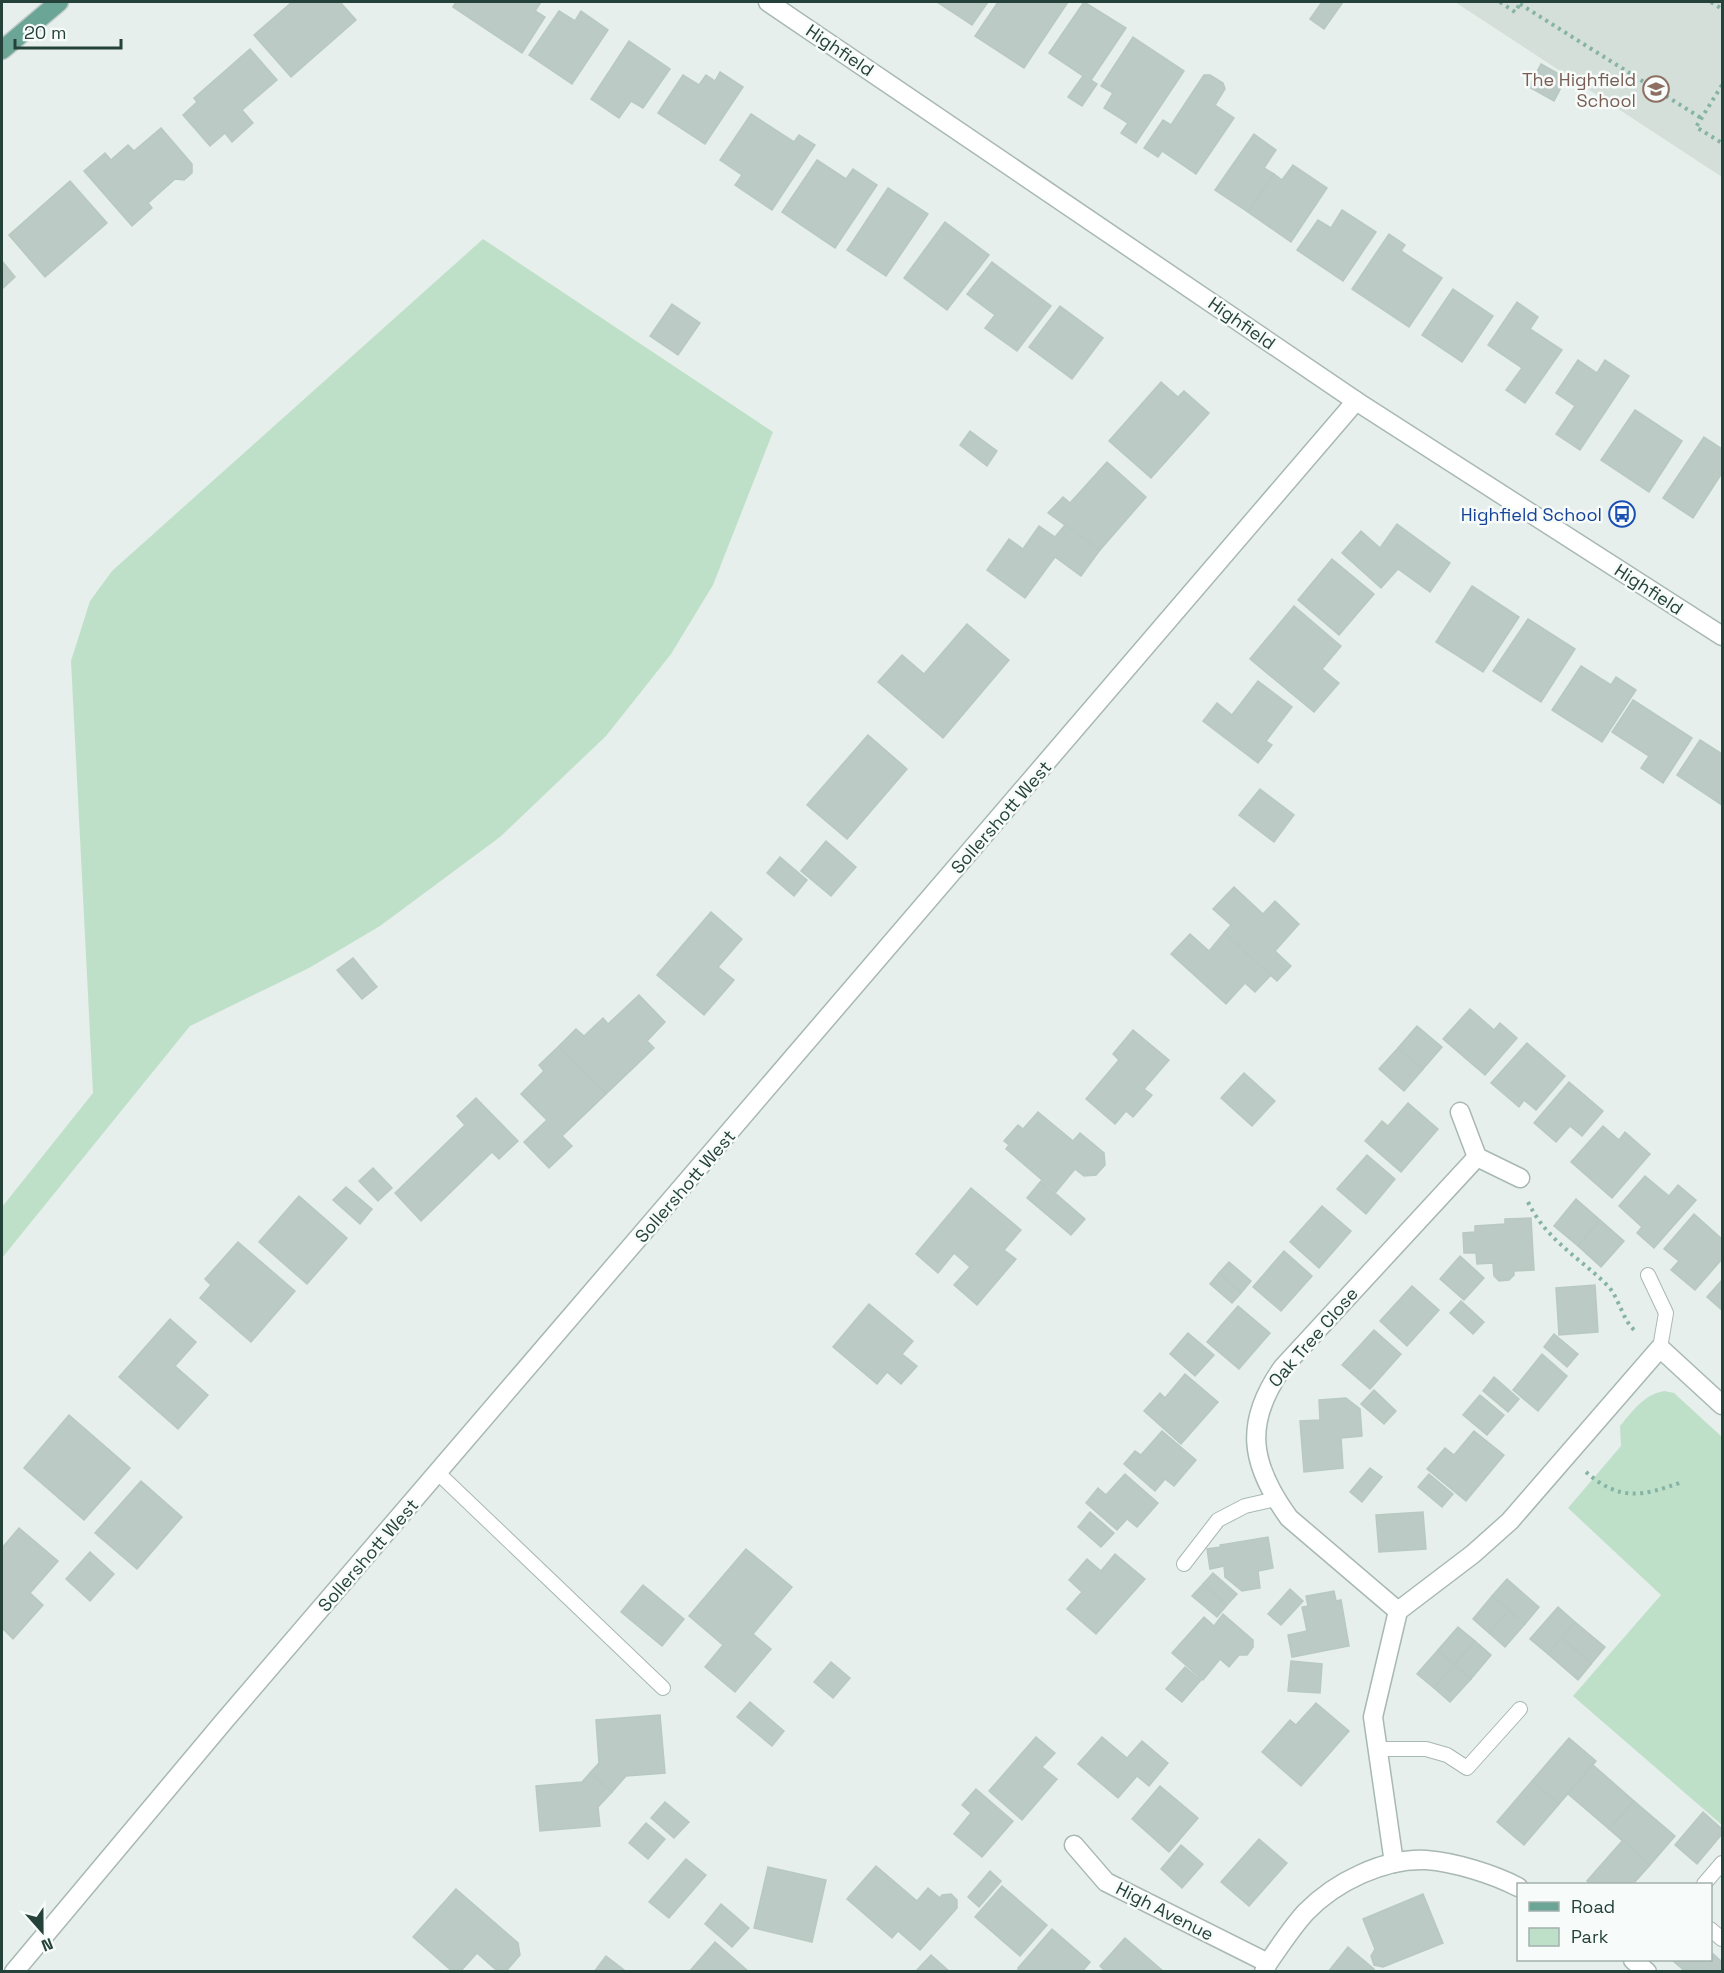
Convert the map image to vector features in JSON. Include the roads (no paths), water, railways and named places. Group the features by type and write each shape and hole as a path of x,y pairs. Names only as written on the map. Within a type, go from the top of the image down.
{"main road":[{"path":"2,50 58,2"}],"street":[{"name":"Highfield","path":"768,2 1356,401 1722,636"},
{"name":"Sollershott West","path":"14,1971 233,1711 1356,401"},
{"path":"1460,1112 1477,1157 1520,1178"},
{"name":"Oak Tree Close","path":"1398,1611 1289,1518 1265,1480 1258,1458 1256,1434 1258,1412 1268,1388 1297,1350 1477,1157"},
{"path":"1394,1863 1374,1717 1398,1611 1473,1554 1510,1521 1660,1348 1722,1405"},
{"name":"High Avenue","path":"1074,1845 1106,1882 1266,1967 1306,1912 1333,1890 1361,1874 1394,1863 1426,1860 1472,1869 1517,1887"},
{"path":"1635,1961 1647,1971"}],"lane":[{"path":"1648,1275 1666,1312 1660,1348"},
{"path":"438,1473 663,1688"},
{"path":"1184,1564 1218,1520 1245,1506 1276,1499"},
{"path":"1377,1749 1426,1749 1447,1755 1467,1768 1520,1709"},
{"path":"1705,1883 1722,1863"}],"place":[{"name":"The Highfield School","path":"1656,89"},
{"name":"Highfield School","path":"1622,514"}]}
